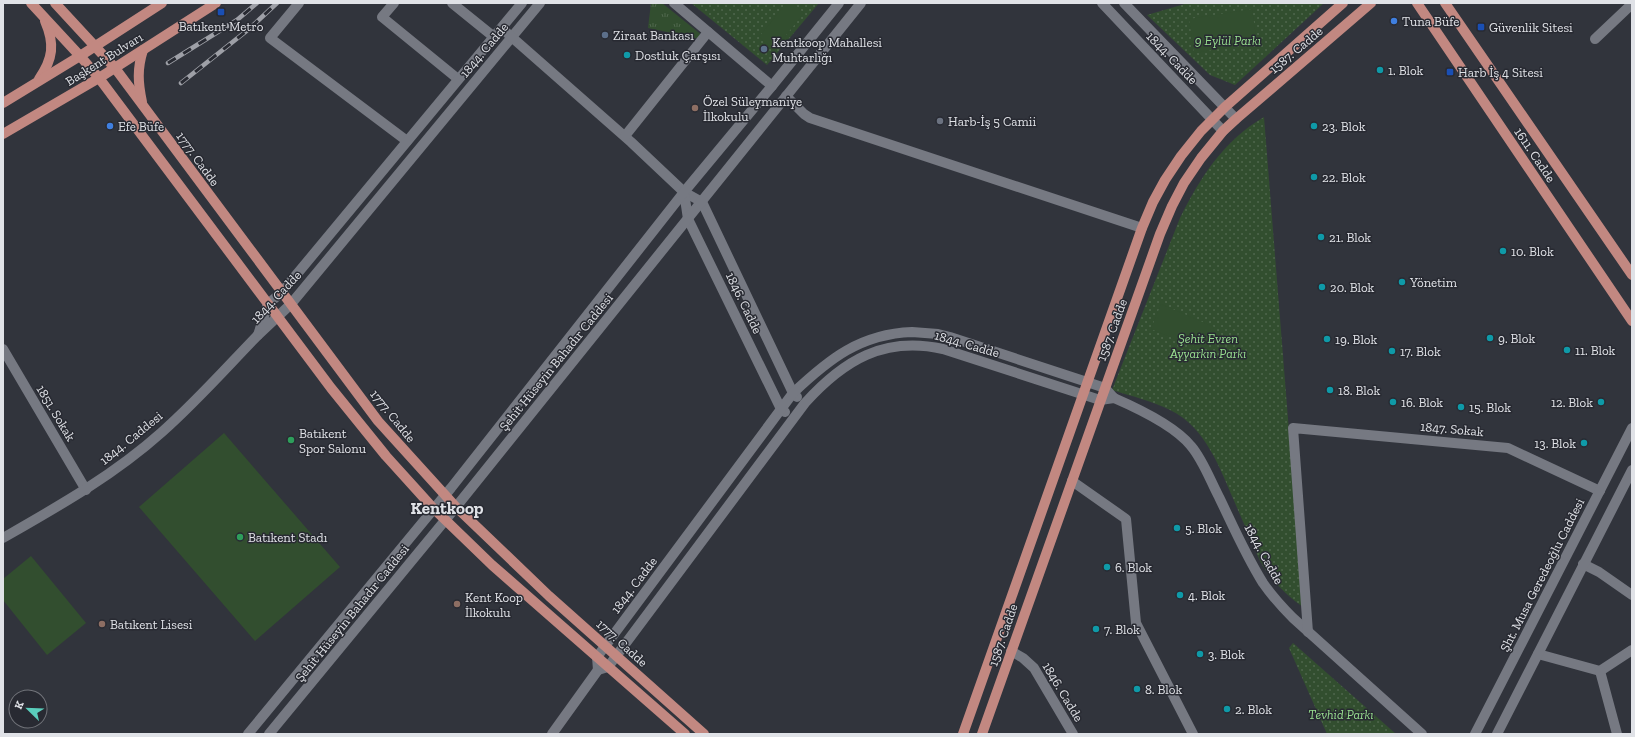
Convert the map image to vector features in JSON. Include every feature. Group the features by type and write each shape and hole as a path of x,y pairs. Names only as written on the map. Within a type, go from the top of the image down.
{"main road":[{"name":"1777. Cadde","path":"31,3 99,78 358,423 434,509 517,588 685,734"},
{"name":"1777. Cadde","path":"55,3 115,68 378,421 456,507 549,596 704,734"},
{"name":"Başkent Bulvarı","path":"3,103 80,56 162,3"},
{"name":"Başkent Bulvarı","path":"3,134 99,78 216,3"},
{"name":"1587. Cadde","path":"963,734 1142,228 1153,202 1173,167 1212,119 1343,3"},
{"name":"1587. Cadde","path":"982,734 1100,400 1166,219 1192,171 1223,131 1371,3"},
{"name":"1611. Cadde","path":"1417,3 1632,321"},
{"name":"1611. Cadde","path":"1445,3 1632,275"},
{"path":"37,82 46,66 52,48 49,31 43,16"},
{"path":"142,104 138,84 138,68 143,50"},
{"path":"994,646 1011,651"}],"street":[{"path":"299,3 270,38 407,140"},
{"path":"394,3 382,17 458,79"},
{"path":"452,3 494,37"},
{"name":"1844. Cadde","path":"258,336 268,304 282,292 522,3"},
{"name":"1844. Cadde","path":"258,336 291,304 540,3"},
{"path":"674,3 772,86"},
{"name":"Şehit Hüseyin Bahadır Caddesi","path":"248,734 508,418 684,192 839,3"},
{"name":"Şehit Hüseyin Bahadır Caddesi","path":"269,734 456,507 861,3"},
{"name":"1844. Cadde","path":"1102,3 1223,131"},
{"name":"1844. Cadde","path":"1124,3 1236,119"},
{"path":"1595,38 1632,4"},
{"path":"501,28 625,136 684,192 702,202"},
{"path":"625,136 708,32"},
{"path":"786,96 810,118 1142,228"},
{"name":"1846. Cadde","path":"684,192 688,219 781,409 793,418"},
{"name":"1846. Cadde","path":"702,202 793,393 805,403"},
{"name":"1844. Cadde","path":"597,657 793,393 823,367 848,349 876,337 912,332 938,334 1105,388 1114,398 1137,408 1181,436 1191,445 1202,462 1252,564 1276,600 1308,632 1422,734"},
{"name":"1844. Caddesi","path":"3,538 86,490 162,432 258,336"},
{"name":"1844. Cadde","path":"608,667 805,403 823,384 861,358 889,347 916,345 943,349 1100,400 1114,398"},
{"name":"1851. Sokak","path":"3,349 86,490"},
{"name":"1847. Sokak","path":"1308,632 1293,428 1508,448 1600,491"},
{"name":"Şht. Musa Geredeoğlu Caddesi","path":"1475,734 1632,428"},
{"path":"1497,734 1632,470"},
{"path":"1072,481 1126,518 1136,623 1193,734"},
{"path":"1583,564 1599,572 1632,595"},
{"path":"1538,654 1600,671 1632,650"},
{"name":"1846. Cadde","path":"1011,651 1023,658 1034,668 1073,734"},
{"path":"597,657 598,670"},
{"path":"552,734 598,670 608,667"},
{"path":"1600,671 1617,734"}],"green space":[{"path":"651,3 662,3 703,36 700,39 648,28"},
{"path":"691,3 819,3 767,65"},
{"path":"786,3 792,3 804,13 774,50 759,37"},
{"name":"9 Eylül Parkı","path":"1188,3 1324,3 1235,85 1210,75 1147,15"},
{"path":"1252,9 1257,43 1194,53 1189,19"},
{"name":"Şehit Evren Ayyarkın Parkı","path":"1264,117 1303,607 1279,586 1260,561 1217,463 1202,438 1193,427 1183,417 1170,410 1112,390 1180,218 1188,203 1205,175 1225,149 1236,137"},
{"path":"1161,304 1214,327 1204,351 1151,329"},
{"name":"Batıkent Stadı","path":"224,433 340,567 255,641 139,507"},
{"path":"31,556 86,623 47,655 3,600 3,579"},
{"name":"Tevhid Parkı","path":"1293,643 1396,734 1327,734 1289,648"}],"railway":[{"path":"168,63 237,20 257,3"},
{"path":"181,83 249,29 277,3"}],"place":[{"name":"Batıkent Metro","path":"221,12"},
{"name":"Tuna Büfe","path":"1394,21"},
{"name":"Güvenlik Sitesi","path":"1481,27"},
{"name":"Ziraat Bankası","path":"605,35"},
{"name":"Kentkoop Mahallesi Muhtarlığı","path":"764,49"},
{"name":"Dostluk Çarşısı","path":"627,55"},
{"name":"1. Blok","path":"1380,70"},
{"name":"Harb İş 4 Sitesi","path":"1450,72"},
{"name":"Özel Süleymaniye İlkokulu","path":"695,108"},
{"name":"Harb-İş 5 Camii","path":"940,121"},
{"name":"Efe Büfe","path":"110,126"},
{"name":"23. Blok","path":"1314,126"},
{"name":"22. Blok","path":"1314,177"},
{"name":"21. Blok","path":"1321,237"},
{"name":"10. Blok","path":"1503,251"},
{"name":"Yönetim","path":"1402,282"},
{"name":"20. Blok","path":"1322,287"},
{"name":"9. Blok","path":"1490,338"},
{"name":"19. Blok","path":"1327,339"},
{"name":"11. Blok","path":"1567,350"},
{"name":"17. Blok","path":"1392,351"},
{"name":"18. Blok","path":"1330,390"},
{"name":"16. Blok","path":"1393,402"},
{"name":"12. Blok","path":"1601,402"},
{"name":"15. Blok","path":"1461,407"},
{"name":"Batıkent Spor Salonu","path":"291,440"},
{"name":"13. Blok","path":"1584,443"},
{"name":"5. Blok","path":"1177,528"},
{"name":"Batıkent Stadı","path":"240,537"},
{"name":"6. Blok","path":"1107,567"},
{"name":"4. Blok","path":"1180,595"},
{"name":"Kent Koop İlkokulu","path":"457,604"},
{"name":"Batıkent Lisesi","path":"102,624"},
{"name":"7. Blok","path":"1096,629"},
{"name":"3. Blok","path":"1200,654"},
{"name":"8. Blok","path":"1137,689"},
{"name":"2. Blok","path":"1227,709"}],"district":[{"name":"Kentkoop","path":"447,508"}]}
